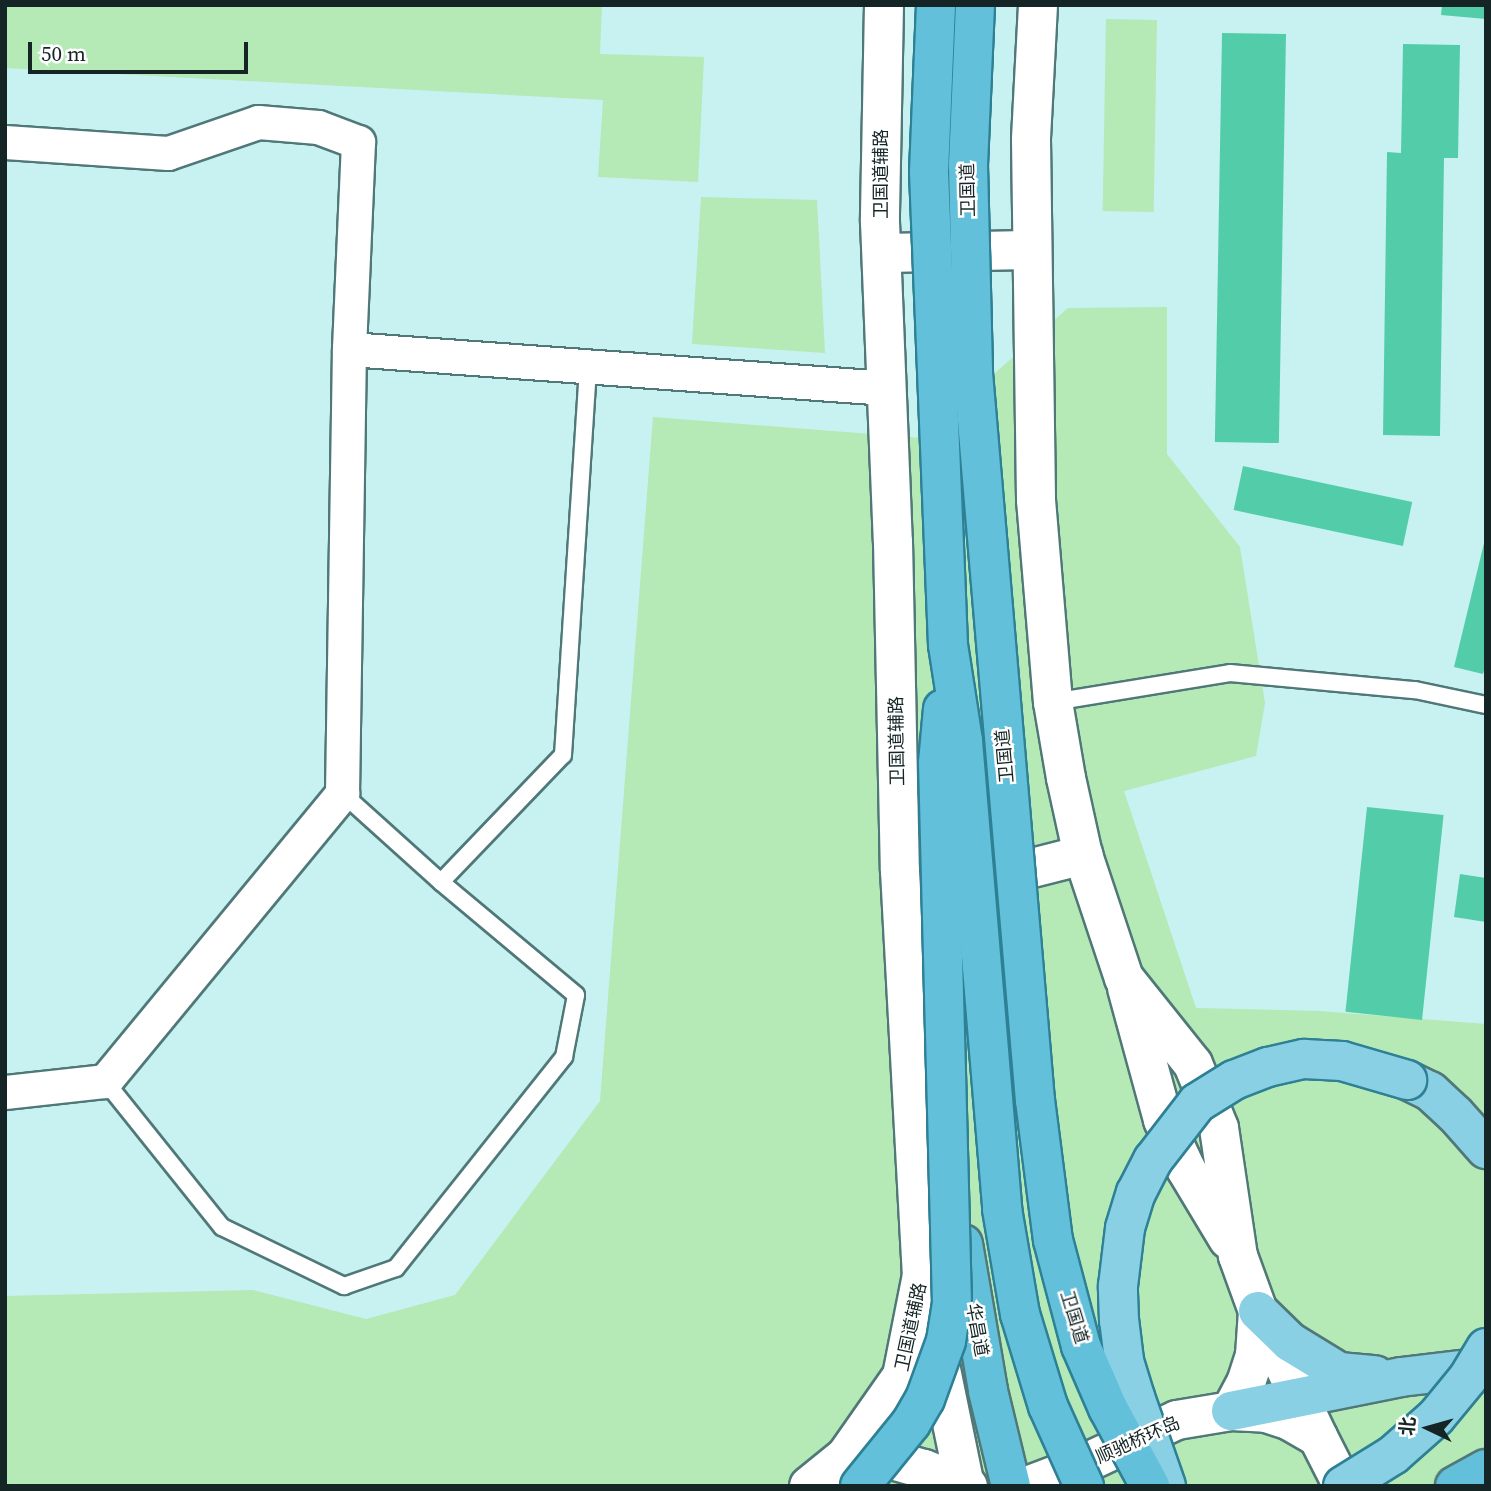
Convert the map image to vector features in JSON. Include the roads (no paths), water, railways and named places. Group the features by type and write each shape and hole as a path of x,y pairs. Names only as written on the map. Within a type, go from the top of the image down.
{"highway":[{"path":"936,5 929,185 948,645 963,741 1002,1209 1020,1314 1048,1406 1084,1486"},
{"name":"卫国道","path":"975,5 968,165 973,373 1035,1100 1053,1240 1074,1320 1108,1408 1150,1486"},
{"path":"853,1471 911,1423 925,1399 946,1341 953,1281 938,763 948,645"},
{"name":"华昌道","path":"951,1173 988,1391 1011,1486"},
{"path":"1455,1486 1486,1469"}],"main road":[{"name":"卫国道辅路","path":"809,1486 853,1471 902,1376 922,1275 901,901 881,253 884,5"},
{"path":"1038,5 1031,140 1036,500 1054,702 1083,855 1124,978 1193,1064 1219,1128 1238,1256 1258,1311 1343,1486 1393,1455 1436,1417 1468,1378 1486,1348"},
{"path":"881,253 1031,250"},
{"path":"901,901 1083,855"},
{"path":"1166,1486 1124,1360 1119,1321 1120,1261 1125,1228 1136,1192 1153,1160 1197,1103 1234,1080 1268,1067 1304,1059 1342,1061 1406,1080 1430,1091 1486,1149"},
{"path":"922,1275 966,1485"},
{"path":"1258,1311 1290,1342 1339,1373 1401,1377"},
{"path":"1231,1411 1246,1382 1255,1356 1258,1311"},
{"path":"1231,1411 1401,1377 1486,1367"},
{"name":"顺驰桥环岛","path":"1027,1486 1077,1467 1177,1420 1231,1411 1266,1413 1290,1421 1318,1437"},
{"path":"853,1471 892,1460 966,1485"}],"street":[{"path":"5,142 168,153 258,122 318,127 358,142 349,349 342,793 105,1081 5,1092"},
{"path":"349,349 887,388"}],"lane":[{"path":"441,882 563,755 589,366"},
{"path":"1054,702 1230,673 1415,690 1486,705"},
{"path":"105,1081 222,1227 344,1286 396,1268 564,1057 576,995 441,882 342,793"}]}
